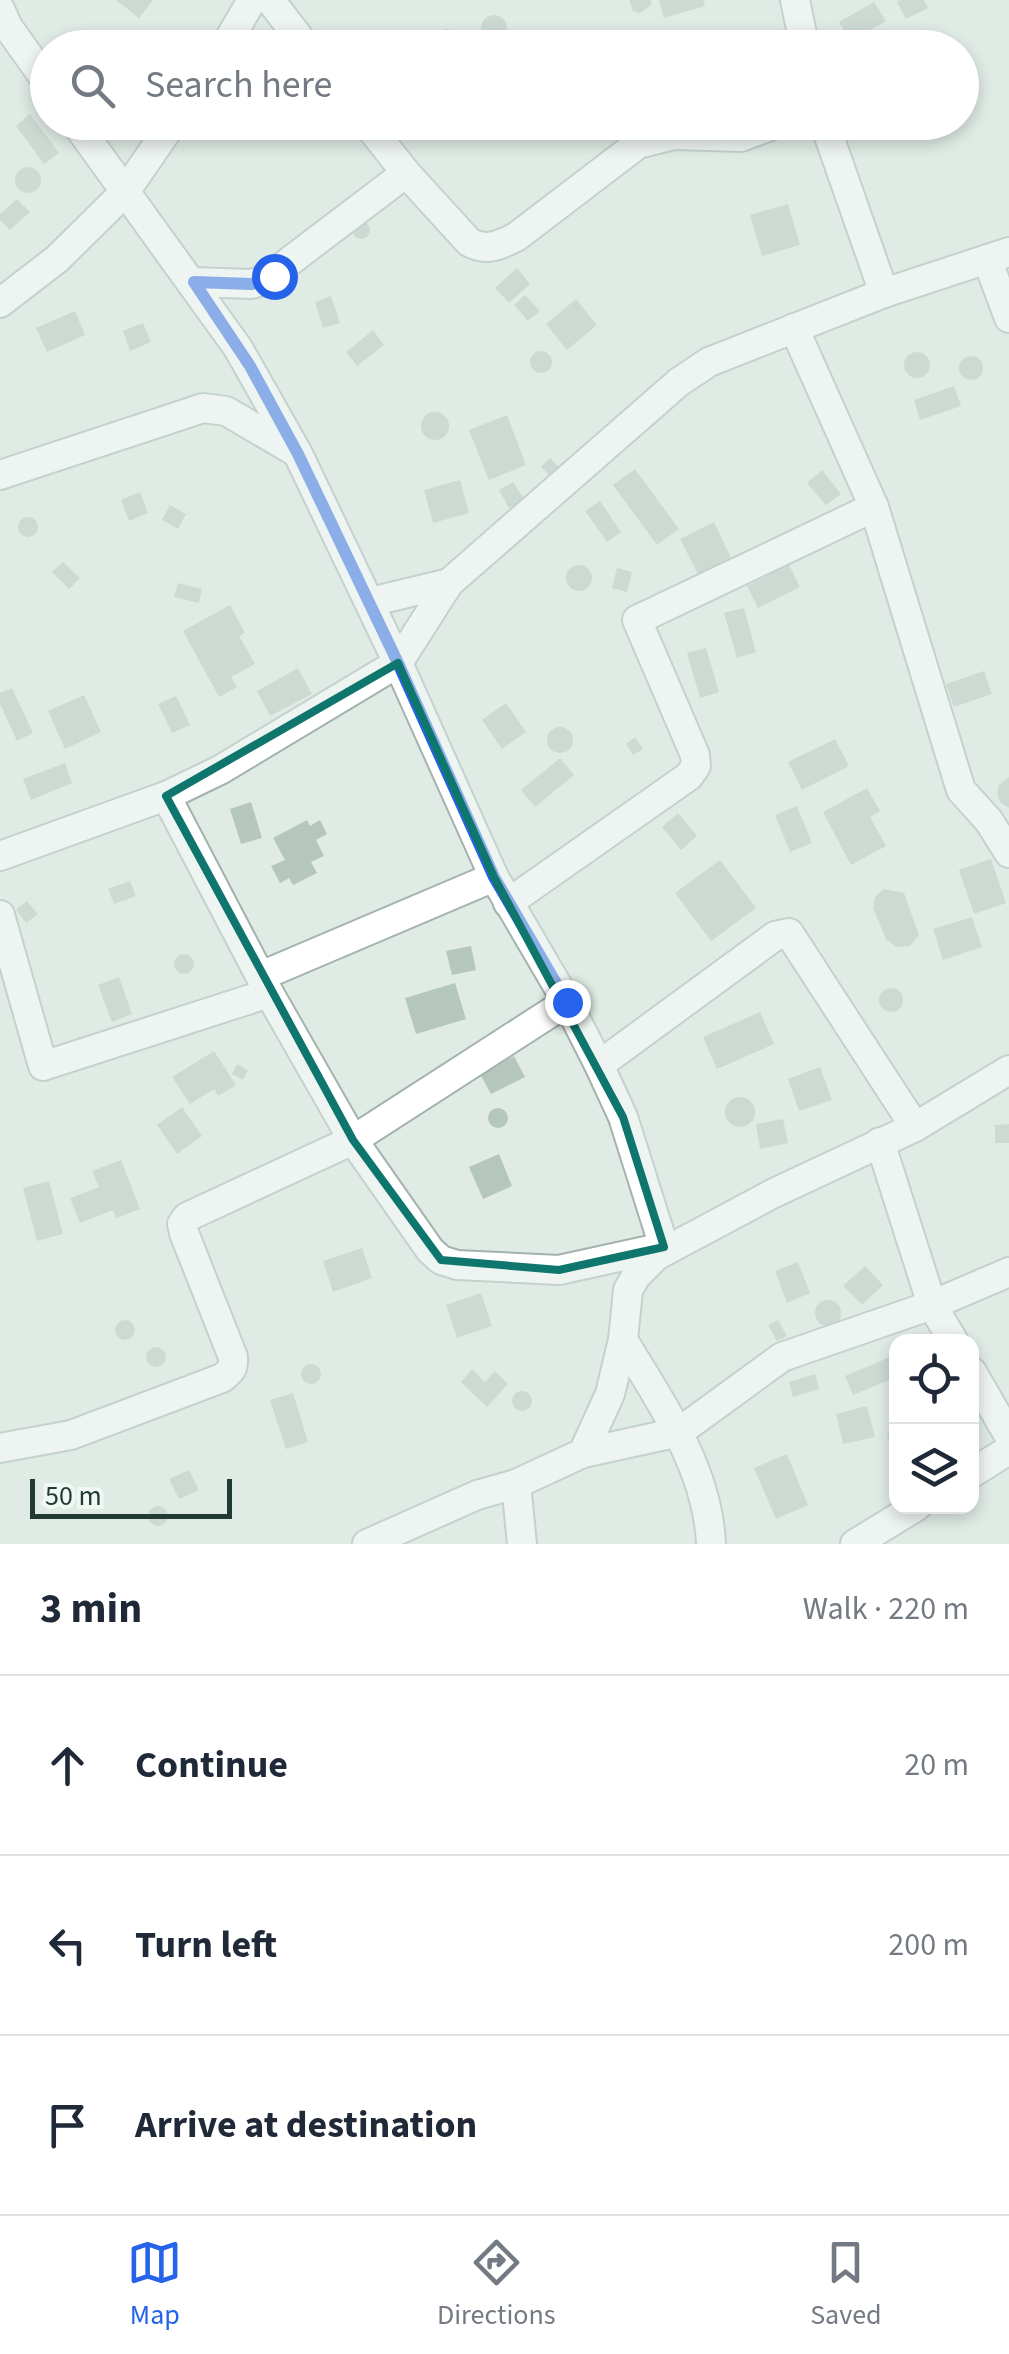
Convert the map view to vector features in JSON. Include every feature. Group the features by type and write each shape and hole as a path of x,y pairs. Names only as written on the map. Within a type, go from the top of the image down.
{"street":[{"path":"234,30 252,0"},
{"path":"270,0 293,30"},
{"path":"794,0 801,30"},
{"path":"2,16 30,57"},
{"path":"88,140 194,282 250,366 298,454 370,602 494,877 567,1002 598,1065 622,1118 659,1251"},
{"path":"0,304 56,260 125,192 161,140"},
{"path":"380,140 406,174 479,248 516,237 638,144 654,140"},
{"path":"830,140 884,293"},
{"path":"194,282 252,284 265,280 406,174"},
{"path":"0,856 166,796 220,770 398,663 449,583 709,362 884,293 998,256 1009,318"},
{"path":"794,328 874,506 961,790 989,820 1009,853"},
{"path":"0,475 204,408 226,410 298,454"},
{"path":"508,903 689,776 696,766 695,755 637,620 874,506"},
{"path":"370,602 449,583"},
{"path":"166,796 265,985 353,1140 440,1260 457,1265 559,1270 659,1251 915,1127 1009,1070"},
{"path":"0,916 43,1066 265,985 494,877"},
{"path":"598,1065 774,936 789,934 915,1127"},
{"path":"0,1448 71,1435 230,1372 233,1357 182,1224 196,1210 353,1140 567,1002"},
{"path":"880,1142 932,1305 949,1334"},
{"path":"583,1453 603,1415 623,1340 628,1290 659,1251"},
{"path":"368,1544 583,1453 679,1432 782,1357 932,1305 1009,1272"},
{"path":"623,1340 679,1432 703,1494 712,1544"},
{"path":"979,1384 1009,1436"},
{"path":"979,1469 1009,1450"},
{"path":"516,1484 522,1544"},
{"path":"855,1544 903,1514"}],"highlighted area":[{"path":"398,663 494,877 623,1117 664,1247 559,1270 441,1260 353,1140 166,796"}],"building":[{"path":"116,0 153,0 139,18"},
{"path":"629,0 651,0 651,5 640,13 633,11"},
{"path":"659,0 703,0 705,6 664,18"},
{"path":"924,0 928,8 906,19 897,2"},
{"path":"874,2 886,21 871,30 843,30 839,22"},
{"path":"489,16 499,16 507,30 481,30"},
{"path":"30,114 30,140 49,140 59,153 44,164 16,126"},
{"path":"28,167 37,171 41,180 37,189 28,193 19,189 15,180 19,171"},
{"path":"17,199 30,212 10,230 0,220 0,214"},
{"path":"788,204 800,245 762,256 750,215"},
{"path":"361,221 368,223 368,237 361,239 354,237 352,230 354,223"},
{"path":"517,268 530,284 509,303 495,288"},
{"path":"525,295 540,311 528,321 514,305"},
{"path":"331,296 340,323 323,328 315,302"},
{"path":"576,299 597,325 567,350 546,324"},
{"path":"75,311 85,335 47,352 36,328"},
{"path":"143,323 151,342 130,351 123,331"},
{"path":"373,330 384,345 357,366 346,352"},
{"path":"541,351 549,354 549,370 541,373 533,370 530,362 533,354"},
{"path":"917,352 926,356 930,365 926,374 917,378 908,374 904,365 908,356"},
{"path":"971,356 983,368 971,380 959,368"},
{"path":"954,386 961,406 920,420 914,400"},
{"path":"435,412 445,416 449,426 445,436 435,440 425,436 421,426 425,416"},
{"path":"507,415 526,465 489,480 469,430"},
{"path":"550,458 562,470 553,479 541,467"},
{"path":"635,469 679,529 657,545 613,485"},
{"path":"822,470 841,494 826,505 807,483"},
{"path":"460,480 469,513 433,523 424,490"},
{"path":"513,482 524,499 509,508 499,490"},
{"path":"140,492 148,513 129,521 121,500"},
{"path":"600,501 621,532 607,542 585,511"},
{"path":"170,505 186,514 178,529 162,520"},
{"path":"28,517 38,527 28,537 18,527"},
{"path":"714,522 731,558 698,574 680,539"},
{"path":"63,562 80,578 69,589 52,572"},
{"path":"579,565 589,568 589,588 579,591 569,588 566,578 569,568"},
{"path":"789,565 800,587 758,608 747,586"},
{"path":"617,568 632,572 627,592 612,588"},
{"path":"178,583 202,589 199,603 174,597"},
{"path":"230,605 245,633 239,636 255,664 231,677 237,687 219,697 183,631"},
{"path":"744,608 756,652 737,658 724,613"},
{"path":"706,648 719,692 700,698 687,653"},
{"path":"298,668 312,694 270,716 257,691"},
{"path":"984,671 992,694 954,707 946,684"},
{"path":"12,688 33,733 17,741 0,704 0,693"},
{"path":"84,695 101,732 65,749 48,711"},
{"path":"176,696 190,725 172,733 158,704"},
{"path":"506,703 526,732 502,749 482,720"},
{"path":"560,727 570,730 570,750 560,753 550,750 547,740 550,730"},
{"path":"635,737 643,749 633,755 626,744"},
{"path":"835,739 849,766 802,790 788,762"},
{"path":"560,758 574,775 535,807 521,790"},
{"path":"65,763 72,783 31,800 23,779"},
{"path":"1009,777 1009,808 997,794 999,785"},
{"path":"867,788 880,811 870,817 886,846 851,865 823,812"},
{"path":"251,802 262,838 241,844 230,809"},
{"path":"797,806 812,843 790,852 775,815"},
{"path":"678,813 697,836 681,850 662,827"},
{"path":"307,820 310,826 320,820 327,834 316,840 324,856 311,862 317,873 293,885 289,878 280,883 271,866 285,860 273,838"},
{"path":"991,859 1006,903 974,914 959,870"},
{"path":"720,860 756,908 711,941 675,893"},
{"path":"130,881 136,896 114,904 108,889"},
{"path":"884,889 904,893 919,935 910,946 896,947 886,939 873,908 875,897"},
{"path":"27,901 38,914 26,923 16,909"},
{"path":"972,917 982,947 943,960 933,929"},
{"path":"471,946 476,970 452,975 446,951"},
{"path":"184,954 194,964 184,974 174,964"},
{"path":"119,977 132,1014 112,1022 98,985"},
{"path":"455,983 466,1019 416,1034 405,998"},
{"path":"891,988 903,1000 891,1012 879,1000"},
{"path":"760,1012 774,1044 717,1069 703,1037"},
{"path":"214,1051 236,1085 218,1096 214,1089 190,1104 172,1077"},
{"path":"514,1056 525,1077 491,1094 480,1074"},
{"path":"237,1064 248,1070 243,1080 232,1074"},
{"path":"820,1067 832,1100 799,1111 788,1079"},
{"path":"740,1097 751,1101 755,1112 751,1123 740,1127 729,1123 725,1112 729,1101"},
{"path":"182,1107 202,1136 177,1154 157,1125"},
{"path":"498,1108 508,1118 498,1128 488,1118"},
{"path":"783,1119 788,1143 760,1149 756,1124"},
{"path":"1009,1124 1009,1143 995,1143 995,1125"},
{"path":"499,1154 512,1186 483,1199 469,1167"},
{"path":"121,1160 140,1209 116,1218 113,1210 80,1223 70,1198 99,1187 92,1171"},
{"path":"49,1181 63,1234 37,1241 23,1188"},
{"path":"362,1248 372,1278 333,1292 323,1261"},
{"path":"798,1262 810,1293 787,1303 775,1271"},
{"path":"865,1266 883,1285 862,1305 843,1286"},
{"path":"481,1293 492,1326 457,1338 446,1305"},
{"path":"828,1300 837,1304 841,1313 837,1322 828,1326 819,1322 815,1313 819,1304"},
{"path":"125,1320 135,1330 125,1340 115,1330"},
{"path":"778,1320 787,1336 777,1341 768,1325"},
{"path":"152,1347 160,1347 166,1357 160,1367 152,1367 146,1361 146,1353"},
{"path":"889,1357 889,1380 853,1395 845,1376"},
{"path":"311,1364 321,1374 311,1384 301,1374"},
{"path":"472,1369 485,1382 495,1371 508,1384 487,1407 461,1382"},
{"path":"815,1374 819,1389 793,1397 789,1382"},
{"path":"522,1391 532,1401 522,1411 512,1401"},
{"path":"293,1393 308,1442 286,1449 270,1400"},
{"path":"867,1406 875,1437 843,1444 836,1414"},
{"path":"787,1454 808,1505 776,1519 754,1468"},
{"path":"189,1470 199,1490 179,1499 169,1479"},
{"path":"158,1506 168,1516 158,1526 148,1516"}],"route":[{"path":"274,276 252,284 194,282 250,366 298,454 494,877 567,1002"}]}
